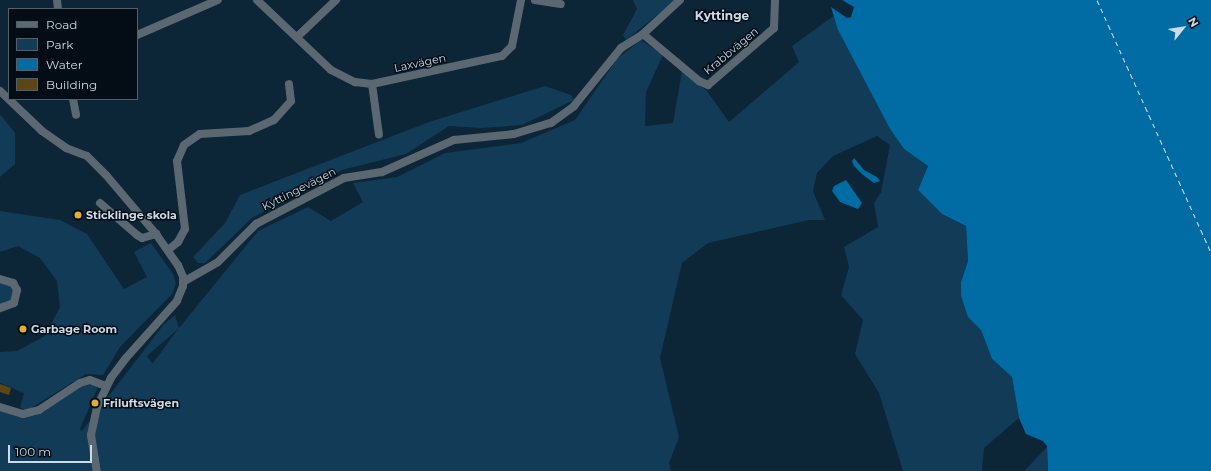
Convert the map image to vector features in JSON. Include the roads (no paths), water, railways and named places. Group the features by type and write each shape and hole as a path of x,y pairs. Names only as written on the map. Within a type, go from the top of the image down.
{"street":[{"path":"138,35 211,6 218,0"},
{"name":"Laxvägen","path":"257,0 332,70 354,82 372,84 502,56 514,40 522,0"},
{"path":"297,37 336,0"},
{"path":"535,0 561,4"},
{"name":"Kyttingevägen","path":"183,282 218,262 256,224 344,178 382,172 454,140 514,134 551,122 574,106 621,48 643,34 680,0"},
{"name":"Krabbvägen","path":"643,34 699,81 708,85 774,28 775,0"},
{"path":"168,250 178,242 185,229 177,161 184,144 200,134 249,131 274,120 291,101 289,84"},
{"path":"372,84 379,135"},
{"path":"0,91 14,108 60,144 87,156 156,234 178,265 183,282 178,301 126,358 106,386 92,423 97,471"},
{"path":"73,100 76,115"},
{"path":"100,203 137,236 142,238 156,234"},
{"path":"0,279 13,283 17,290 14,303 0,308"},
{"path":"0,407 23,414 39,410 80,383 90,380 106,386"}],"water":[{"path":"842,0 1211,0 1211,471 1048,471 1047,446 1043,441 1026,434 1019,418 1012,377 992,359 981,330 968,317 961,296 961,282 968,261 966,226 942,214 918,190 928,166 904,149 890,129 838,30 831,7 847,18 851,17 854,7"},
{"path":"854,158 864,170 877,177 880,181 874,183 863,175 854,166 852,161"},
{"path":"846,180 862,203 858,209 840,202 832,191 834,186"}],"place":[{"name":"Sticklinge skola","path":"78,215"},
{"name":"Garbage Room","path":"23,329"},
{"name":"Friluftsvägen","path":"95,403"}],"district":[{"name":"Kyttinge","path":"722,16"}]}
